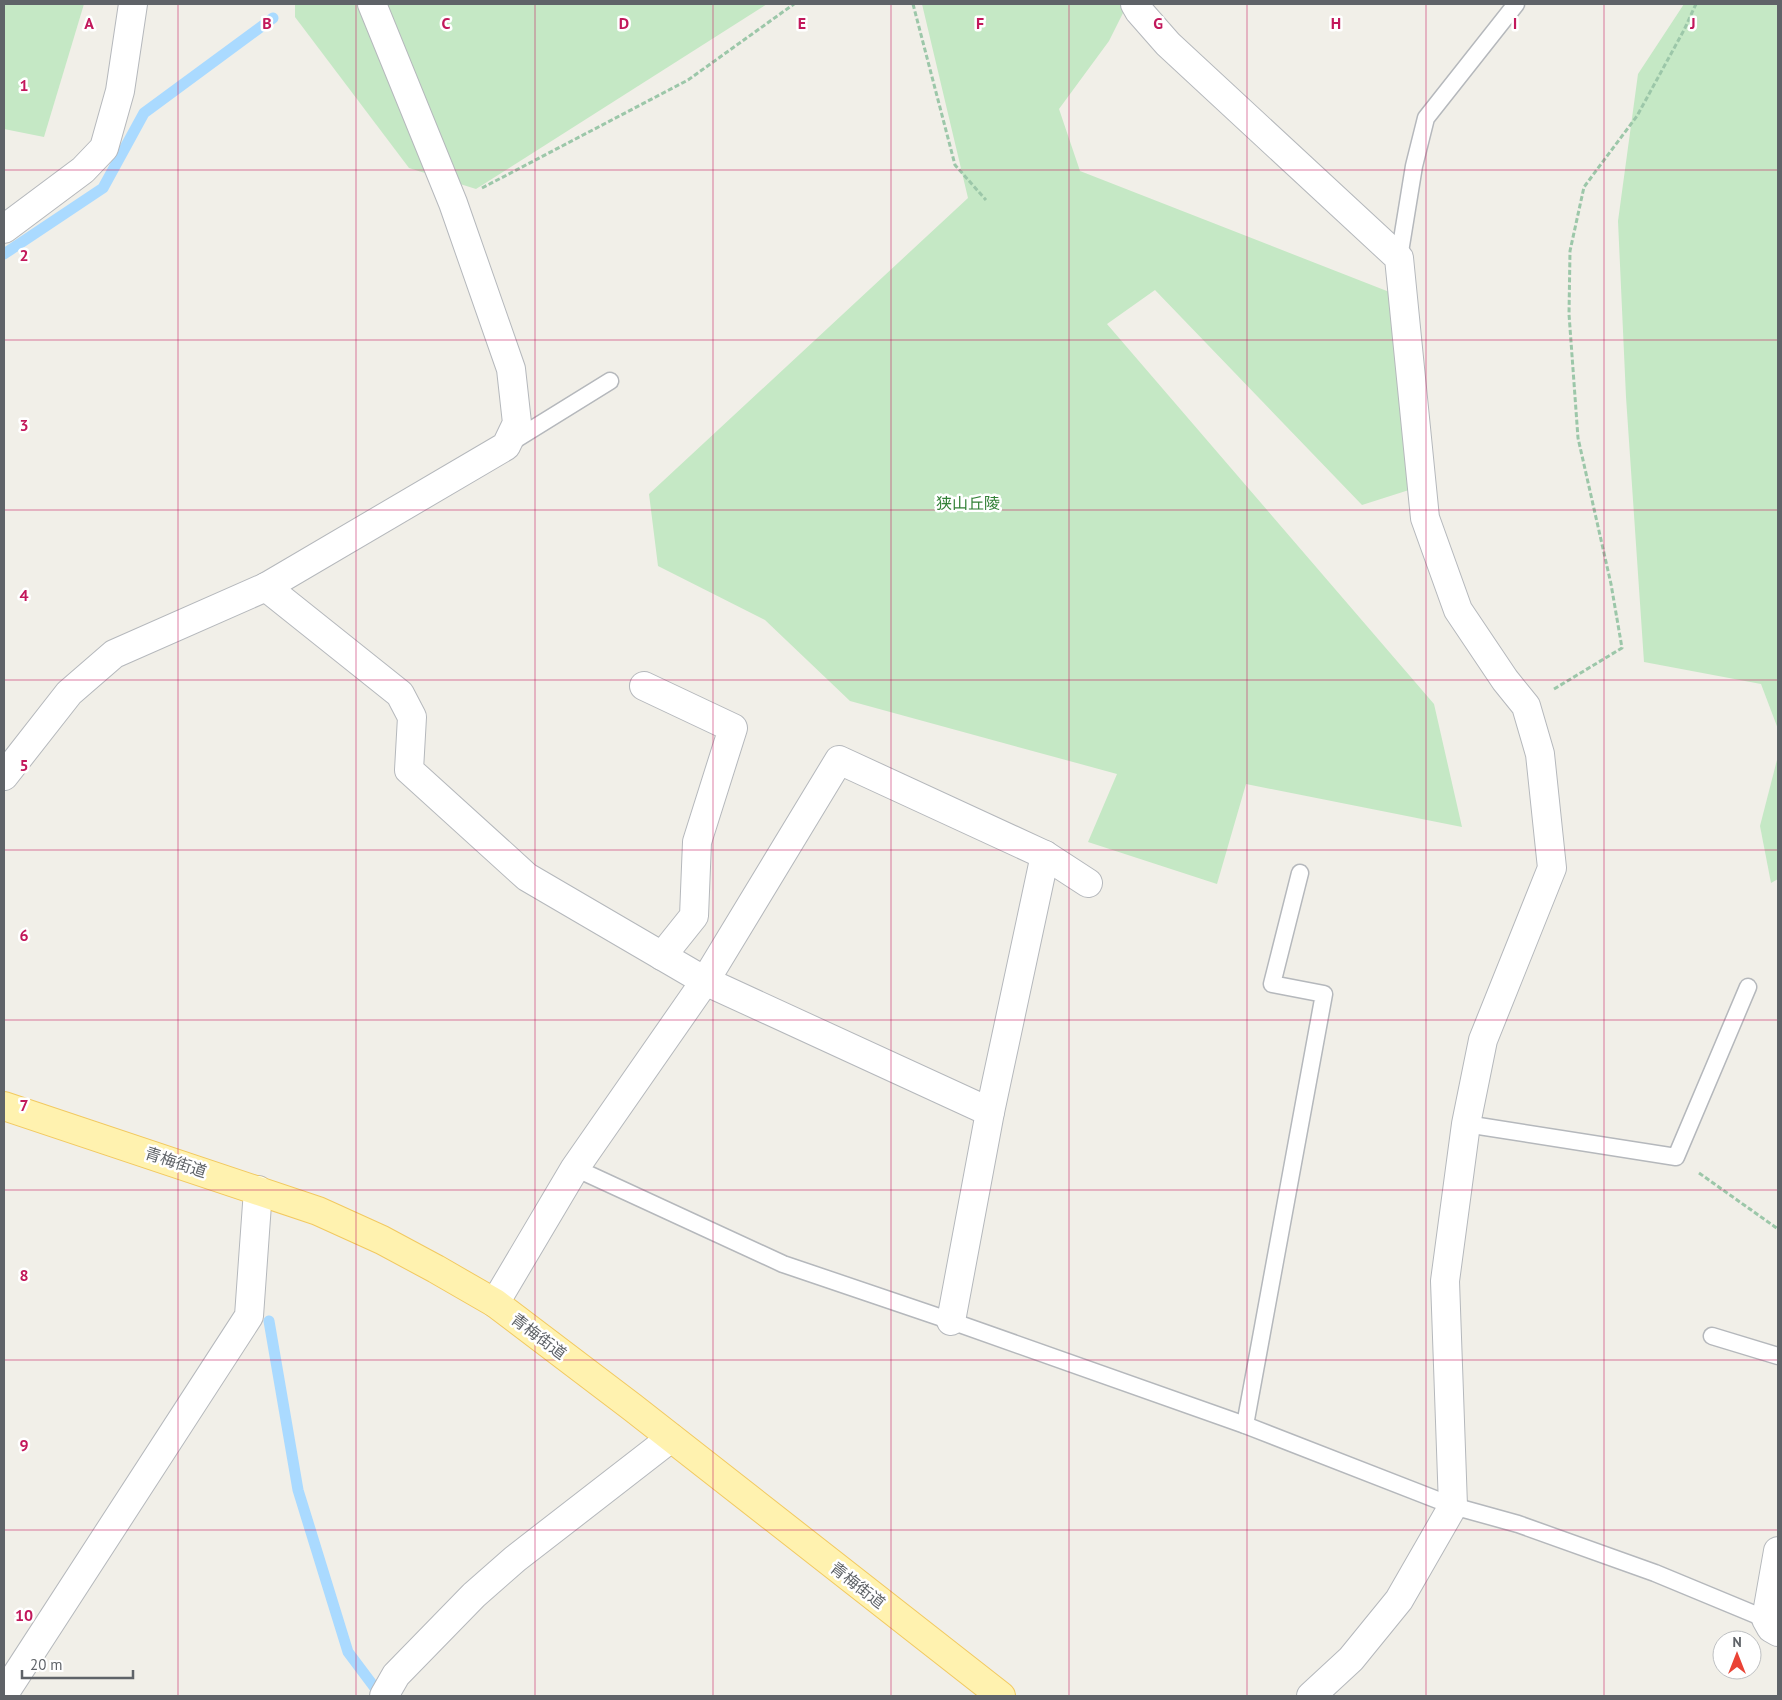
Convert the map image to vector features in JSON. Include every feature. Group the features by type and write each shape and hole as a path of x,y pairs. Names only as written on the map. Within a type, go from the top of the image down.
{"main road":[{"name":"青梅街道","path":"4,1106 318,1210 382,1240 496,1303 1001,1696"}],"street":[{"path":"4,229 83,170 104,148 120,91 133,4"},
{"path":"4,776 69,693 114,654 266,587 506,446 517,423 511,369 453,203 372,4"},
{"path":"1135,4 1168,44 1398,258 1425,518 1458,610 1526,706 1540,754 1552,868 1483,1040 1466,1124 1445,1281 1453,1506 1398,1600 1351,1659 1311,1696"},
{"path":"266,587 400,694 412,717 409,770 527,877 705,981 990,1112"},
{"path":"644,686 733,728 697,842 694,916 662,956"},
{"path":"496,1303 575,1168 705,981 839,760 1045,855 1088,883"},
{"path":"951,1321 990,1112 1045,855"},
{"path":"4,1694 249,1316 258,1190"},
{"path":"384,1696 396,1675 474,1595 515,1559 670,1438"},
{"path":"1772,1626 1778,1551"}],"lane":[{"path":"1398,258 1414,166 1426,118 1516,4"},
{"path":"506,446 610,381"},
{"path":"1245,1425 1324,994 1272,984 1300,873"},
{"path":"1466,1124 1676,1157 1748,987"},
{"path":"575,1168 783,1264 1245,1425 1453,1506 1518,1524 1655,1573 1772,1626"},
{"path":"1712,1336 1778,1356"}],"path":[{"path":"453,203 688,80 794,4"},
{"path":"913,4 955,165 986,200"},
{"path":"1526,706 1622,648 1611,584 1578,438 1568,314 1570,251 1584,188 1637,116 1684,30 1696,4"},
{"path":"1676,1157 1778,1229"}],"green space":[{"path":"4,4 84,4 44,137 4,129"},
{"path":"295,4 767,4 476,189 409,168 295,17"},
{"name":"狭山丘陵","path":"922,4 1132,4 1123,13 1109,41 1059,109 1080,171 1392,293 1409,490 1362,505 1155,290 1107,324 1434,704 1462,827 1246,784 1217,884 1088,842 1117,774 850,701 765,620 658,566 649,494 968,198"},
{"path":"1684,4 1778,4 1778,729 1761,684 1644,662 1626,397 1618,221 1638,74"},
{"path":"1778,756 1778,879 1771,883 1760,826"}],"waterway":[{"path":"4,254 103,188 144,113 273,18"},
{"path":"269,1321 298,1490 348,1652 375,1688"}]}
